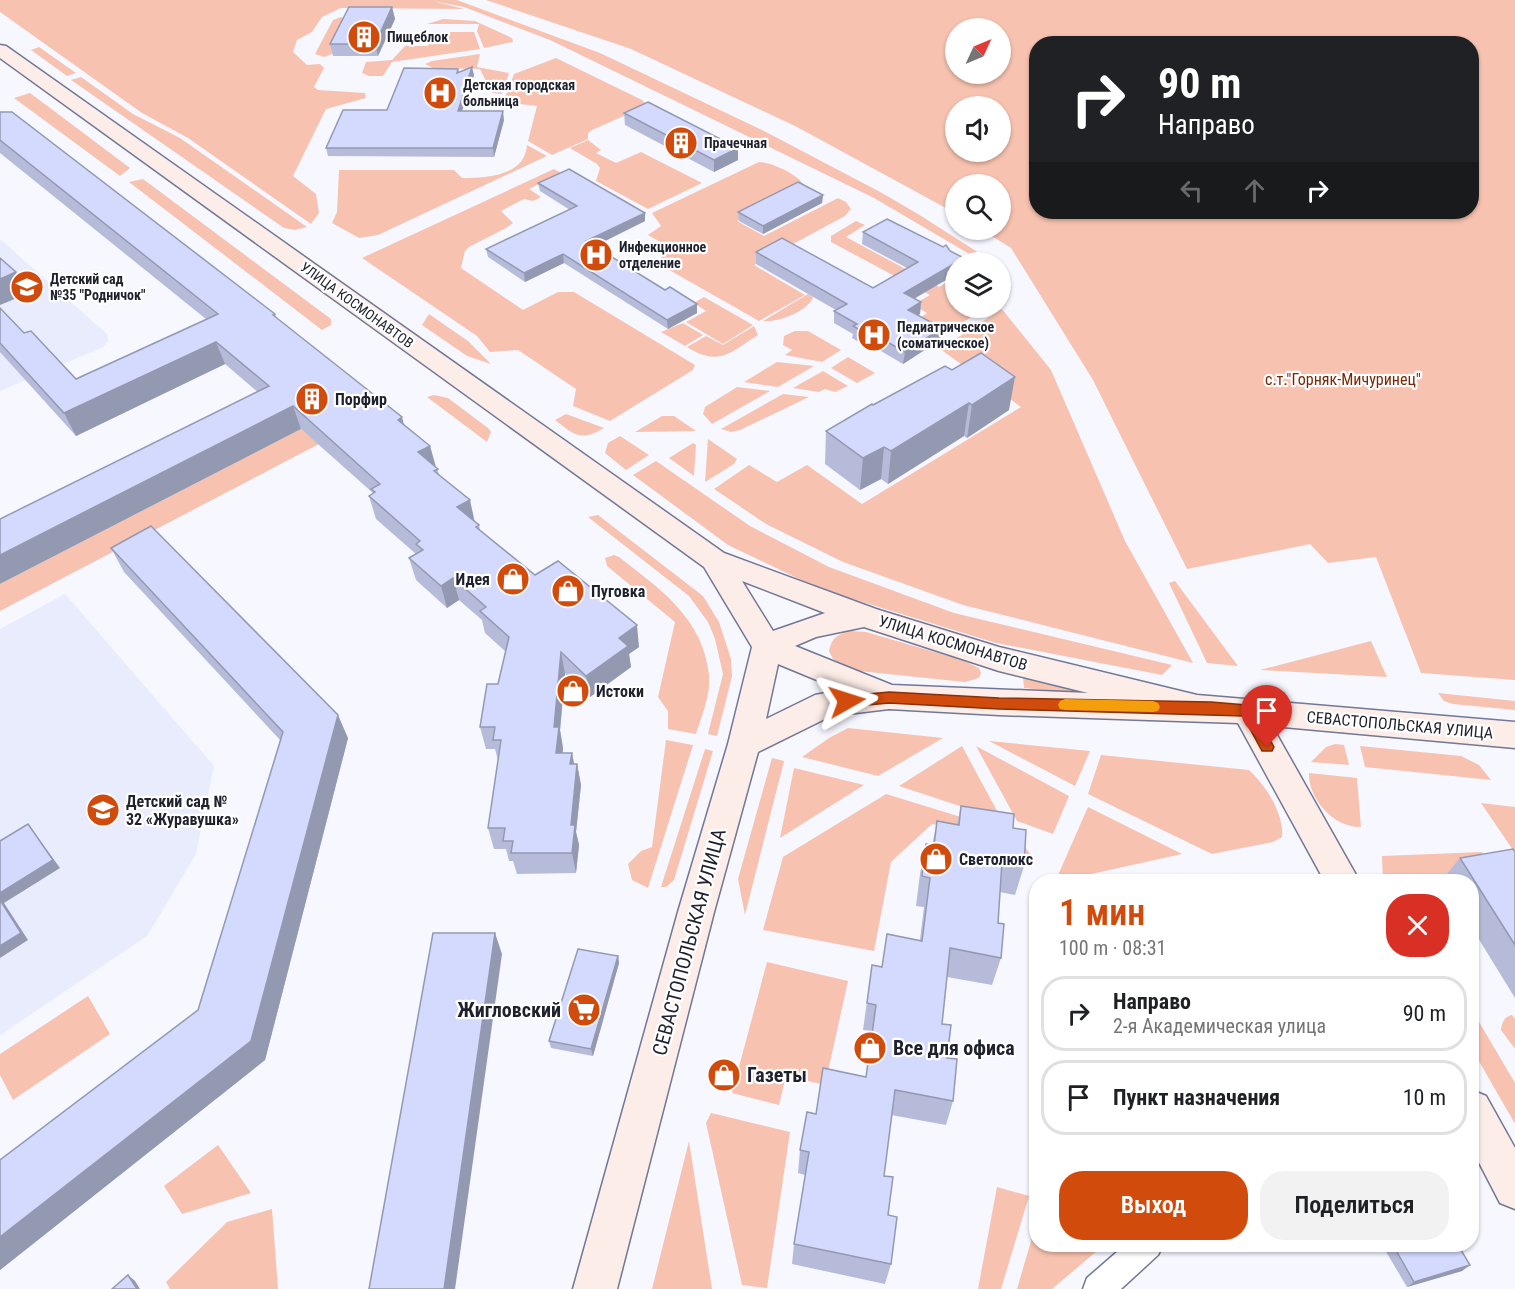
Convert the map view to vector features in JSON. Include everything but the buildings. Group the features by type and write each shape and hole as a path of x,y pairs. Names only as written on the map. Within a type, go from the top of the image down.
{"main road":[{"name":"УЛИЦА КОСМОНАВТОВ","path":"0,50 10,67 714,560 866,617 999,660 1198,708"},
{"name":"УЛИЦА КОСМОНАВТОВ","path":"714,560 767,647"},
{"path":"744,744 767,647 796,631 814,625 866,617"},
{"name":"СЕВАСТОПОЛЬСКАЯ УЛИЦА","path":"767,647 889,697"},
{"path":"999,660 999,703"},
{"name":"СЕВАСТОПОЛЬСКАЯ УЛИЦА","path":"595,1289 696,912 744,744 826,704 889,697 999,703 1198,708 1515,735"},
{"path":"1247,711 1339,874"},
{"path":"1479,1123 1515,1188"}],"street":[{"path":"1098,1289 1140,1252"}],"shaded area":[{"name":"Детский сад №35 \"Родничок\"","path":"0,239 107,334 108,341 103,347 0,391"},
{"name":"Детский сад № 32 «Журавушка»","path":"65,594 214,766 196,854 147,936 0,1035 0,629"}],"green space":[{"path":"0,0 457,0 600,53 764,131 918,214 945,231 945,240 874,198 550,40 464,7 433,1 464,9 341,8 322,17 312,32 297,40 293,52 307,65 320,64 324,68 314,87 318,90 365,93 366,98 326,109 293,176 316,194 319,213 311,224 188,138 142,113 0,12"},
{"name":"с.т.\"Горняк-Мичуринец\"","path":"486,0 1515,0 1515,680 1421,673 1376,557 1328,563 1310,544 1187,569 1093,380 1011,248 998,240 1011,240 1011,174 945,174 945,208 797,127 631,49"},
{"path":"341,17 349,21 332,54 324,57 315,54 333,20"},
{"path":"443,19 475,21 512,38 513,42 484,48 477,31 479,24 427,24"},
{"path":"433,32 474,32 480,49 392,62 383,76 369,76 362,73 366,62 392,60 405,46 428,46"},
{"path":"39,47 76,73 67,76 31,50"},
{"path":"480,54 477,67 509,73 502,94 492,93 480,69 433,68 425,64 432,61"},
{"path":"556,58 646,104 642,108 592,130 588,133 588,139 552,155 528,141 537,106 511,103 506,95 514,74"},
{"path":"81,77 133,114 180,138 307,227 295,230 284,228 71,80"},
{"path":"30,93 130,168 120,176 14,98"},
{"path":"588,140 601,150 596,153 616,163 641,152 702,183 648,209 596,181 600,168 597,164 570,148"},
{"path":"527,145 547,156 378,235 359,238 332,223 337,212 339,170 454,170 462,178 493,176 512,169 520,163"},
{"path":"759,162 783,169 803,184 799,190 737,221 764,236 838,198 846,202 851,209 845,216 754,265 805,295 759,321 664,267 660,262 661,257 673,249 648,235 661,226 652,213"},
{"path":"554,169 561,173 529,189 541,197 533,201 524,199 501,211 513,223 469,247 465,251 461,268 523,310 558,292 574,292 695,365 693,370 610,421 573,406 576,389 518,350 490,352 477,336 362,258"},
{"path":"143,179 331,319 331,325 322,330 129,182"},
{"path":"856,221 865,225 846,237 939,287 945,283 945,318 970,318 941,336 915,322 927,313 913,305 930,295 831,242 831,236"},
{"path":"946,240 959,240 977,252 966,252"},
{"path":"808,294 813,297 799,311 784,318 763,321"},
{"path":"704,297 753,325 723,344 686,322 706,311 694,303"},
{"path":"429,314 468,341 491,364 467,356 422,325"},
{"path":"988,318 1009,318 1051,370 1125,541 1193,663 963,605 843,562 766,524 714,489 749,465 777,482 807,465 862,504 1021,407 940,349"},
{"path":"683,323 703,335 685,346 661,332"},
{"path":"754,326 758,335 724,355 708,356 687,347 706,336 723,345"},
{"path":"795,331 808,331 841,350 822,362 785,355 792,350 783,345 784,336"},
{"path":"848,357 875,373 857,383 831,368"},
{"path":"777,362 814,366 778,387 744,382"},
{"path":"823,371 848,386 835,392 825,389 819,392 793,388"},
{"path":"737,387 770,391 712,424 703,414 705,407"},
{"path":"783,394 809,397 740,430 731,432 721,429"},
{"path":"434,395 448,398 488,428 491,432 487,442 427,397"},
{"path":"566,414 604,428 589,435 578,435 567,430 555,420"},
{"path":"662,416 674,416 696,431 635,432"},
{"path":"301,429 319,444 0,611 0,584"},
{"path":"620,436 649,455 626,470 605,453 608,443"},
{"path":"708,439 737,459 734,464 705,482"},
{"path":"693,443 696,445 694,476 669,458"},
{"path":"656,461 750,526 829,567 954,613 1172,665 1162,675 996,643 846,597 799,579 728,545 633,475"},
{"path":"598,515 703,596 719,622 731,659 732,676 717,736 708,734 723,674 715,639 708,622 689,596 588,517"},
{"path":"614,555 664,593 689,621 698,637 705,655 709,690 696,734 668,729 668,711 658,697 675,622 607,566 605,558"},
{"path":"1175,581 1238,666 1207,663 1169,583"},
{"path":"851,631 866,632 962,660 979,668 981,673 979,678 965,682 849,670 833,659 829,651 836,637"},
{"path":"1371,641 1387,677 1260,670"},
{"path":"1023,676 1148,700 1024,688"},
{"path":"1438,693 1515,701 1515,710 1453,704 1444,701"},
{"path":"848,728 943,738 878,776 802,757"},
{"path":"666,740 693,745 648,888 632,880 628,864 641,851 652,847"},
{"path":"989,741 1090,751 1075,786"},
{"path":"1335,744 1344,745 1349,765 1311,762 1326,747"},
{"path":"962,746 1002,820 899,786"},
{"path":"976,746 1069,796 1053,834 1017,821"},
{"path":"1360,746 1461,756 1479,765 1491,780 1365,767"},
{"path":"705,749 713,751 674,880 666,887 661,887"},
{"path":"1101,755 1249,770 1262,784 1277,809 1282,837 1273,842 1212,854 1088,794"},
{"path":"772,758 784,761 745,915 738,879"},
{"path":"794,768 864,785 780,838"},
{"path":"1309,773 1357,778 1361,827 1341,823 1325,810 1313,793"},
{"path":"886,794 1000,829 1022,843 1035,860 1025,858 1001,837 932,824 891,862 874,951 763,930 783,857"},
{"path":"1481,803 1515,807 1515,853"},
{"path":"1088,807 1182,854 1091,874 1059,874"},
{"path":"1482,852 1494,870 1467,874 1383,874 1382,856"},
{"path":"767,962 848,981 825,1085 786,1076 779,1105 732,1093"},
{"path":"88,996 110,1034 13,1100 0,1075 0,1054"},
{"path":"1512,1015 1515,1019 1515,1049 1501,1030 1504,1020"},
{"path":"1479,1022 1515,1083 1515,1124 1479,1061"},
{"path":"711,1113 790,1132 767,1288 742,1285 706,1123"},
{"path":"689,1141 712,1289 652,1289"},
{"path":"218,1145 251,1193 182,1214 164,1186"},
{"path":"997,1187 1029,1196 1001,1289 978,1289"},
{"path":"272,1209 278,1289 170,1289 166,1282 227,1222"},
{"path":"1029,1248 1029,1252 1096,1252 1052,1289 1017,1289"}],"slow traffic":[{"path":"1065,705 1153,707"}],"place":[{"name":"Пищеблок","path":"364,37"},
{"name":"Детская городская больница","path":"440,93"},
{"name":"Прачечная","path":"681,143"},
{"name":"Инфекционное отделение","path":"596,255"},
{"name":"Детский сад №35 \"Родничок\"","path":"27,287"},
{"name":"Педиатрическое (соматическое)","path":"874,335"},
{"name":"Порфир","path":"312,399"},
{"name":"Идея","path":"513,579"},
{"name":"Пуговка","path":"568,591"},
{"name":"Истоки","path":"573,691"},
{"name":"Детский сад № 32 «Журавушка»","path":"103,810"},
{"name":"Светолюкс","path":"936,859"},
{"name":"Жигловский","path":"584,1010"},
{"name":"Все для офиса","path":"870,1048"},
{"name":"Газеты","path":"724,1075"}],"route":[{"path":"847,701 889,697 1247,711 1267,747"}]}
